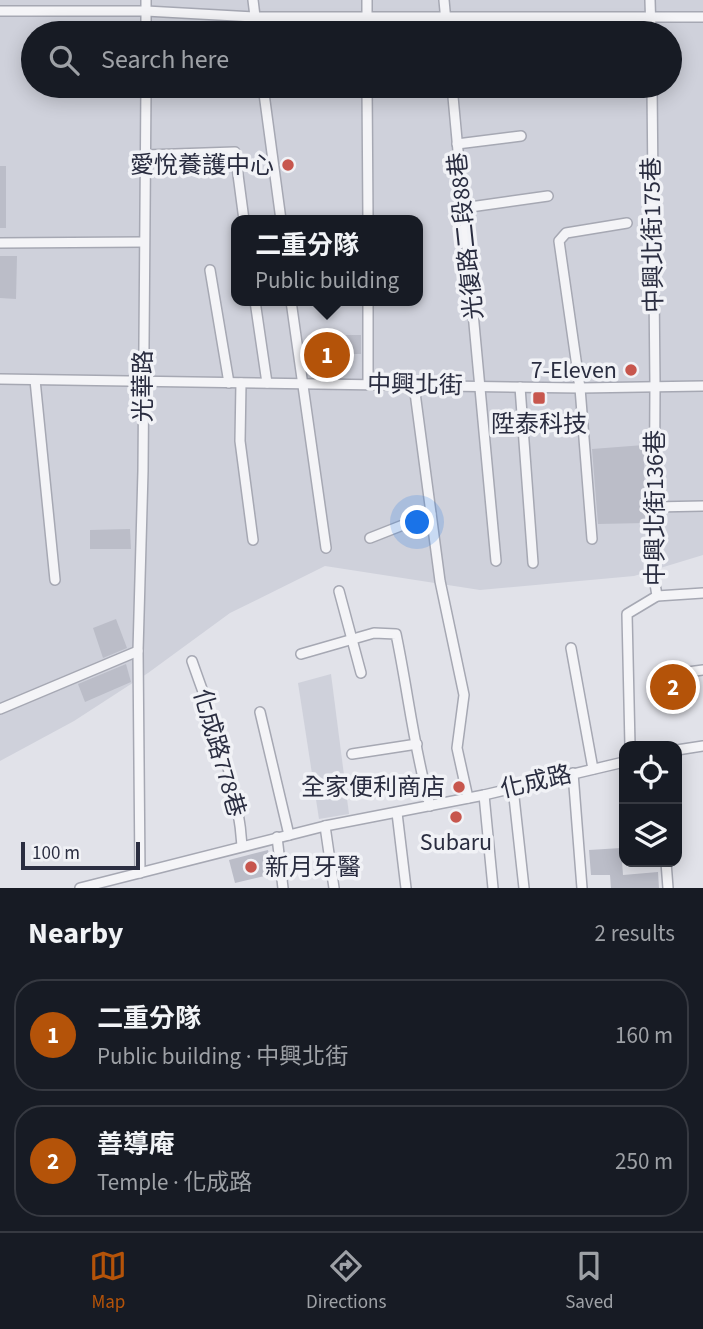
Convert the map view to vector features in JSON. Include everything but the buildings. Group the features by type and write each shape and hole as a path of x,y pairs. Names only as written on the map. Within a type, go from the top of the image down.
{"street":[{"path":"146,0 146,21"},
{"path":"253,0 255,21"},
{"path":"367,0 367,21"},
{"path":"444,0 445,21"},
{"path":"650,0 651,21"},
{"path":"0,11 146,11 254,17 703,17"},
{"name":"光華路","path":"140,873 138,651 144,471 142,382 146,98"},
{"path":"265,98 280,215"},
{"path":"367,98 368,215"},
{"name":"光復路二段88巷","path":"453,98 496,561"},
{"name":"中興北街175巷","path":"652,98 656,385"},
{"path":"457,144 521,136"},
{"path":"145,155 235,152 243,215"},
{"path":"463,208 548,196"},
{"path":"592,539 580,388 559,241 566,233 627,223"},
{"path":"0,243 144,242"},
{"path":"210,270 229,383"},
{"path":"256,306 267,383"},
{"path":"292,306 326,548"},
{"path":"368,306 368,384"},
{"name":"中興北街","path":"0,379 580,388 703,386"},
{"path":"35,380 55,580"},
{"path":"241,383 240,441 253,540"},
{"path":"414,385 440,581 464,695 457,748 468,798"},
{"name":"中興北街136巷","path":"630,741 627,614 657,596 654,577 656,385"},
{"path":"520,387 533,563"},
{"path":"654,507 703,506"},
{"path":"370,538 431,514"},
{"path":"339,591 361,673"},
{"path":"657,596 703,593"},
{"path":"301,654 374,633 396,634 419,768 430,806"},
{"path":"571,648 593,769"},
{"path":"0,709 138,651"},
{"name":"化成路778巷","path":"192,661 228,769 240,814 242,846"},
{"path":"688,672 703,670"},
{"path":"260,712 289,835"},
{"path":"352,754 417,744"},
{"path":"682,749 703,746"},
{"name":"化成路","path":"80,888 117,883 140,873 276,837 484,795 619,763"},
{"path":"573,774 582,888"},
{"path":"513,788 524,888"},
{"path":"484,795 493,888"},
{"path":"397,813 406,888"},
{"path":"326,826 334,888"},
{"path":"276,837 283,888"},
{"path":"666,867 668,888"}],"shaded area":[{"path":"0,0 703,0 703,555 634,576 480,590 325,566 230,613 148,673 74,721 0,761"},
{"path":"331,674 349,814 319,819 298,683"}],"place":[{"name":"愛悅養護中心","path":"288,165"},
{"name":"二重分隊","path":"327,355"},
{"name":"7-Eleven","path":"631,370"},
{"name":"陞泰科技","path":"539,398"},
{"name":"善導庵","path":"673,687"},
{"name":"全家便利商店","path":"459,787"},
{"name":"Subaru","path":"456,817"},
{"name":"新月牙醫","path":"251,867"}]}
